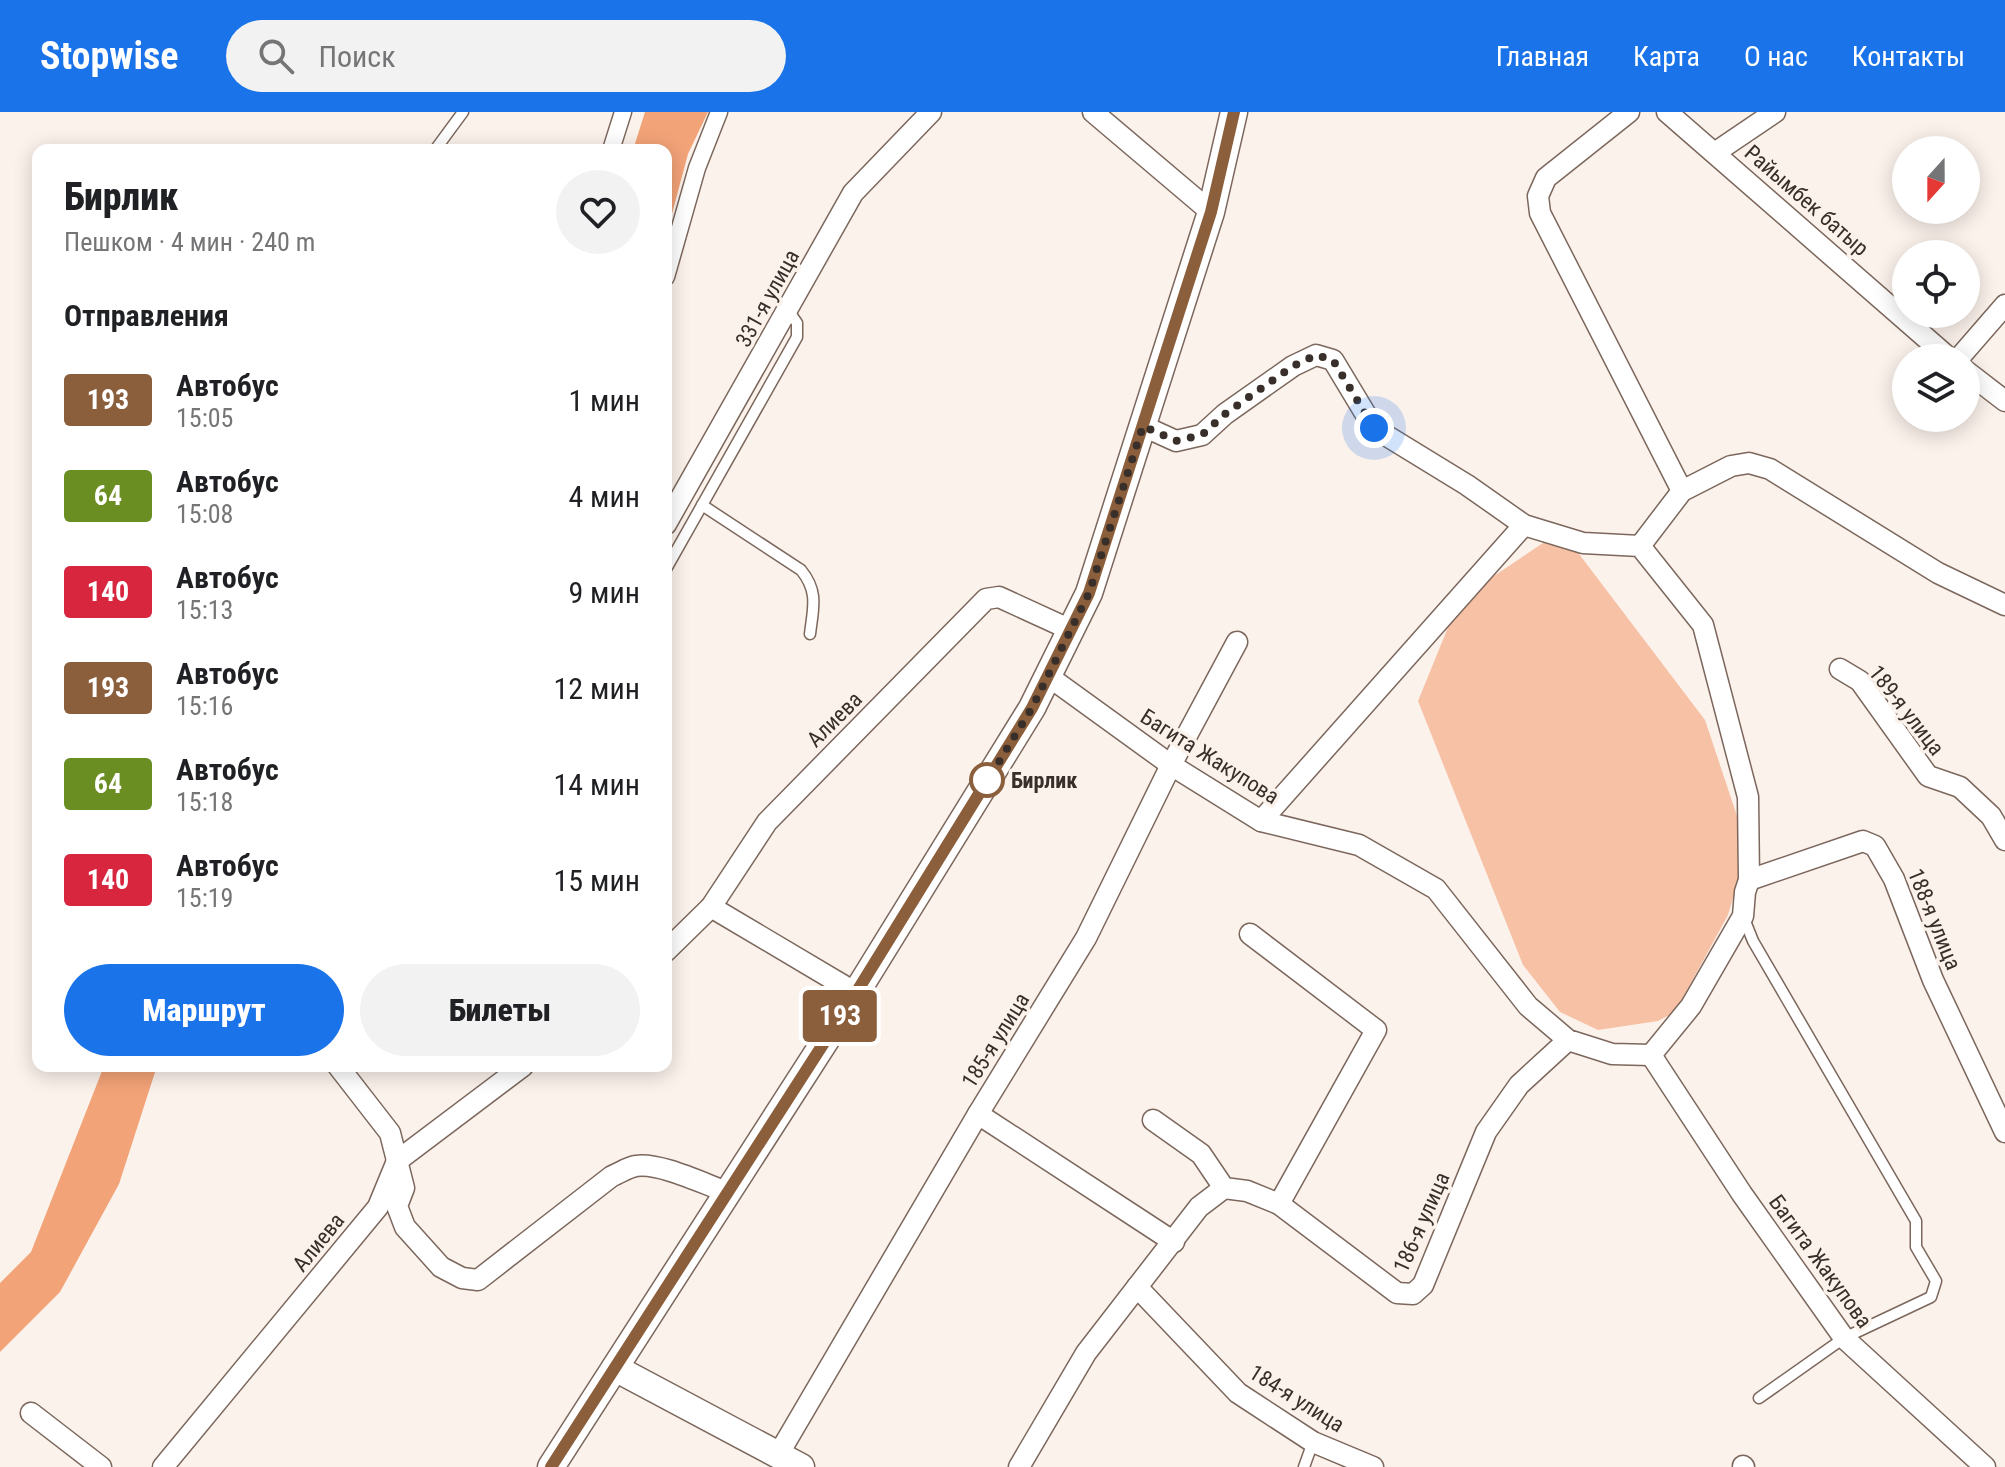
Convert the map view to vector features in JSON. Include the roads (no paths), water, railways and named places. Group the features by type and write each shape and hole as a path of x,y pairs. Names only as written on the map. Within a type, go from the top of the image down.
{"street":[{"path":"613,144 623,112"},
{"path":"672,256 697,168 719,112"},
{"name":"331-я улица","path":"672,513 853,193 931,112"},
{"path":"1093,112 1211,212"},
{"path":"551,1467 856,993 1032,708 1089,593 1211,212 1234,112"},
{"path":"1629,112 1546,178 1538,196 1540,213 1682,491"},
{"name":"Райымбек батыр","path":"1667,112 1933,344"},
{"path":"1716,152 1775,112"},
{"path":"1971,344 2005,305"},
{"path":"1143,426 1176,441 1202,435 1225,414 1293,366 1316,355 1333,360 1374,428 1467,485 1524,525 1583,543 1640,546 1703,625 1748,797 1749,880 1743,916 1691,1006 1651,1055 1612,1054 1568,1040"},
{"path":"1980,382 2005,401"},
{"path":"1640,546 1682,491 1731,466 1749,463 1770,469 1938,573 2005,605"},
{"path":"1261,821 1524,525"},
{"name":"Алиева","path":"672,945 711,907 767,822 986,599 999,597 1071,630"},
{"name":"185-я улица","path":"790,1461 978,1114 1086,938 1171,765 1237,642"},
{"name":"189-я улица","path":"1840,669 1860,681 1928,776 1960,787 1991,816 2005,840"},
{"name":"Багита Жакупова","path":"1048,676 1171,765 1261,821 1359,845 1436,889 1528,1006 1568,1040"},
{"name":"188-я улица","path":"1749,880 1863,841 1875,846 1894,879 1933,980 2005,1132"},
{"path":"711,907 856,993"},
{"path":"1250,934 1376,1030 1279,1204"},
{"name":"186-я улица","path":"1224,1188 1247,1191 1279,1204 1397,1293 1413,1294 1423,1285 1486,1132 1519,1085 1568,1040"},
{"name":"Багита Жакупова","path":"1651,1055 1742,1194 1844,1338 1985,1467"},
{"path":"343,1072 390,1133 404,1188 397,1206 405,1227 441,1267 462,1278 478,1280 612,1176 634,1166 667,1171 727,1192"},
{"path":"397,1161 515,1072"},
{"path":"978,1114 1174,1242"},
{"path":"1019,1467 1086,1353 1199,1207 1224,1188 1201,1154 1153,1120"},
{"name":"Алиева","path":"163,1467 378,1207 397,1161"},
{"name":"184-я улица","path":"1137,1287 1238,1393 1313,1442 1373,1467"},
{"path":"615,1368 790,1461"},
{"path":"31,1413 101,1467"}],"lane":[{"path":"439,144 463,112"},
{"path":"672,558 797,337 797,323 788,310"},
{"path":"703,458 722,469"},
{"path":"702,505 801,570 813,584 810,634"},
{"path":"1743,916 1753,941 1916,1221 1916,1247 1936,1281 1931,1297 1844,1338 1759,1398"},
{"path":"1304,1467 1313,1442"}],"place":[{"name":"Бирлик","path":"987,780"}]}
